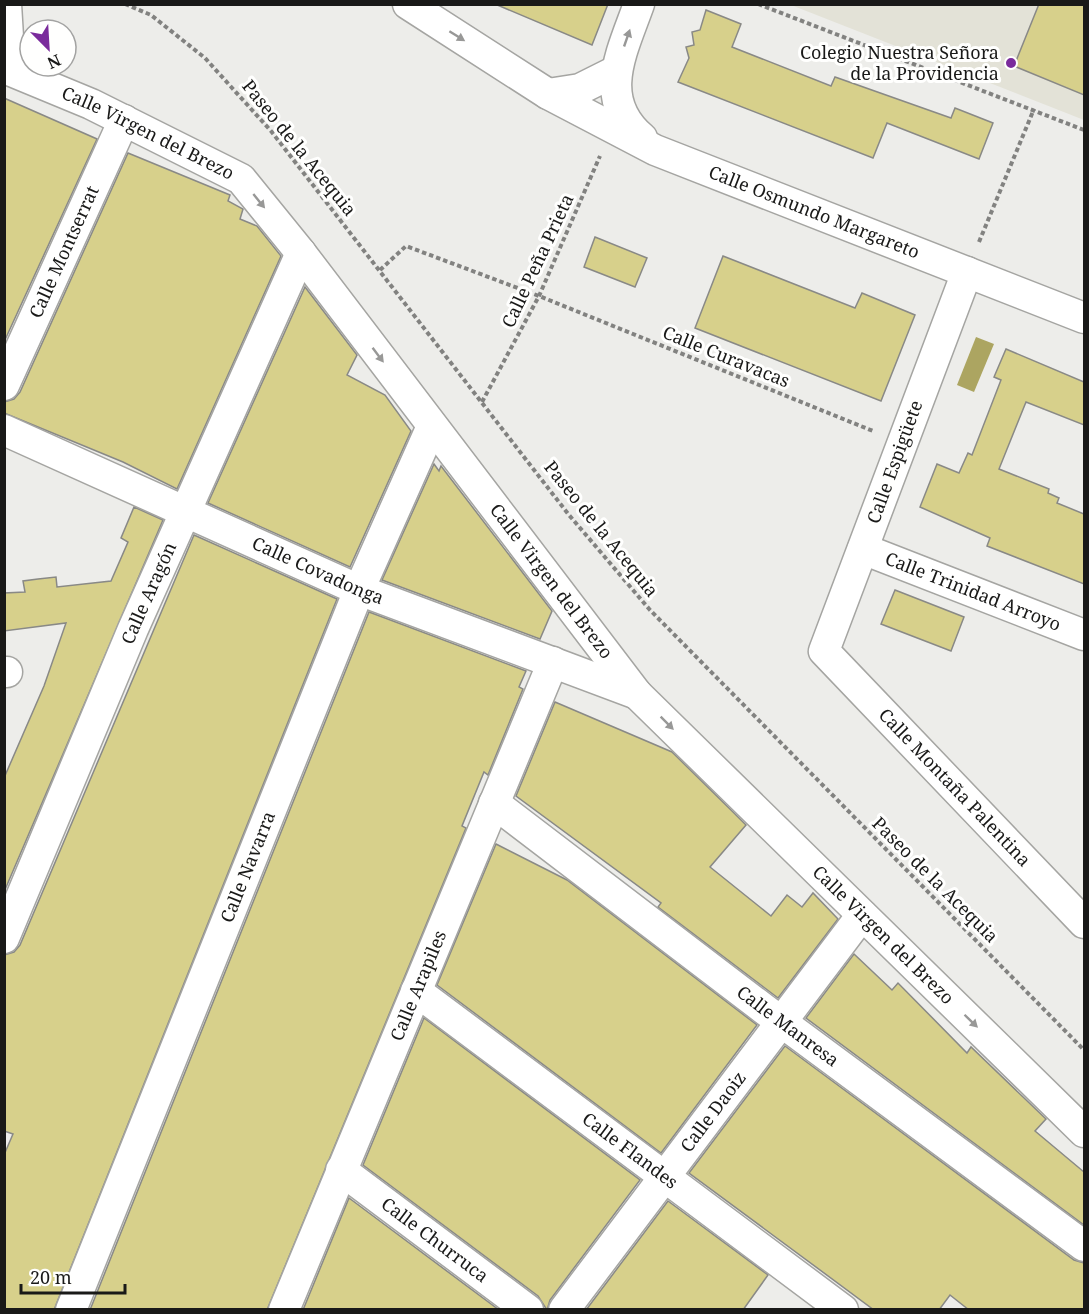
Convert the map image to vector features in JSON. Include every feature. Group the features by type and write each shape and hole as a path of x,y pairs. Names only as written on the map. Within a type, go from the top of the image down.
{"street":[{"path":"6,4 7,69"},
{"name":"Calle Osmundo Margareto","path":"408,4 548,93 655,150 1084,318"},
{"path":"639,4 616,70 618,108 628,126 655,150"},
{"name":"Calle Virgen del Brezo","path":"7,69 124,120 241,179 301,253 637,694 1084,1132"},
{"path":"548,93 580,89 616,70"},
{"name":"Calle Montserrat","path":"4,385 124,120"},
{"name":"Calle Aragón","path":"4,938 133,629 301,253"},
{"name":"Calle Espigüete","path":"824,651 967,272"},
{"name":"Calle Navarra","path":"71,1310 359,590 432,426"},
{"name":"Calle Covadonga","path":"4,430 359,590 637,694"},
{"name":"Calle Trinidad Arroyo","path":"863,549 1084,635"},
{"name":"Calle Montaña Palentina","path":"824,651 1084,923"},
{"name":"Calle Arapiles","path":"284,1310 553,662"},
{"name":"Calle Manresa","path":"494,803 781,1022 1084,1246"},
{"name":"Calle Daoiz","path":"564,1310 861,915"},
{"name":"Calle Flandes","path":"416,991 843,1310"},
{"name":"Calle Churruca","path":"342,1170 528,1310"}],"path":[{"name":"Paseo de la Acequia","path":"125,4 151,15 205,58 271,131 569,515 650,610 1084,1050"},
{"path":"758,4 1084,130"},
{"path":"967,272 1034,110"},
{"name":"Calle Peña Prieta","path":"482,402 539,296 612,128"},
{"name":"Calle Curavacas","path":"380,270 406,246 539,296 902,442"}],"shaded area":[{"name":"Colegio Nuestra Señora de la Providencia","path":"791,5 1084,5 1084,120"},
{"path":"976,337 994,344 974,392 957,385"}],"building":[{"path":"495,4 608,4 592,45"},
{"path":"1039,4 1084,4 1084,95 1014,66"},
{"path":"706,10 741,24 732,47 831,86 835,77 951,118 955,108 993,123 979,159 887,123 873,158 678,82 689,58 686,47 694,45 692,32 700,30"},
{"path":"4,98 97,139 4,342"},
{"path":"128,153 230,195 228,201 243,209 240,219 257,226 281,256 177,489 123,462 4,413 4,402 14,399 20,392"},
{"path":"595,237 647,258 635,287 584,267"},
{"path":"723,256 855,308 862,293 915,315 881,401 695,328"},
{"path":"305,287 357,355 347,375 385,395 411,431 350,567 208,503"},
{"path":"1006,349 1084,382 1084,425 1026,402 999,469 1049,489 1048,493 1059,498 1057,503 1084,514 1084,584 987,546 990,538 920,507 937,464 959,473 968,453 972,455 1001,380 994,377"},
{"path":"434,464 439,471 441,466 552,611 540,639 382,580"},
{"path":"134,507 163,520 4,892 4,778 44,686 66,623 4,631 4,593 25,592 23,581 38,579 56,577 57,587 111,581 128,542 121,538"},
{"path":"194,535 337,599 54,1310 4,1310 4,1155 13,1134 4,1131 4,955 14,952 20,945"},
{"path":"895,590 964,617 951,651 881,624"},
{"path":"369,612 526,671 519,687 523,689 488,775 484,772 462,826 466,828 267,1310 90,1310"},
{"path":"555,702 672,752 733,812 746,825 710,867 771,916 787,895 802,907 813,893 838,919 778,998 658,907 661,903 516,796"},
{"path":"496,844 567,880 757,1025 661,1153 437,985"},
{"path":"854,954 892,990 898,983 967,1053 971,1047 1046,1119 1035,1131 1084,1172 1084,1225 806,1018"},
{"path":"424,1018 640,1180 550,1300 547,1310 538,1296 363,1165"},
{"path":"785,1046 1074,1260 1084,1263 1084,1310 969,1310 950,1295 939,1310 874,1310 689,1173"},
{"path":"349,1198 499,1310 303,1310"},
{"path":"668,1201 768,1275 743,1310 586,1310"}],"place":[{"name":"Colegio Nuestra Señora de la Providencia","path":"1011,63"}]}
